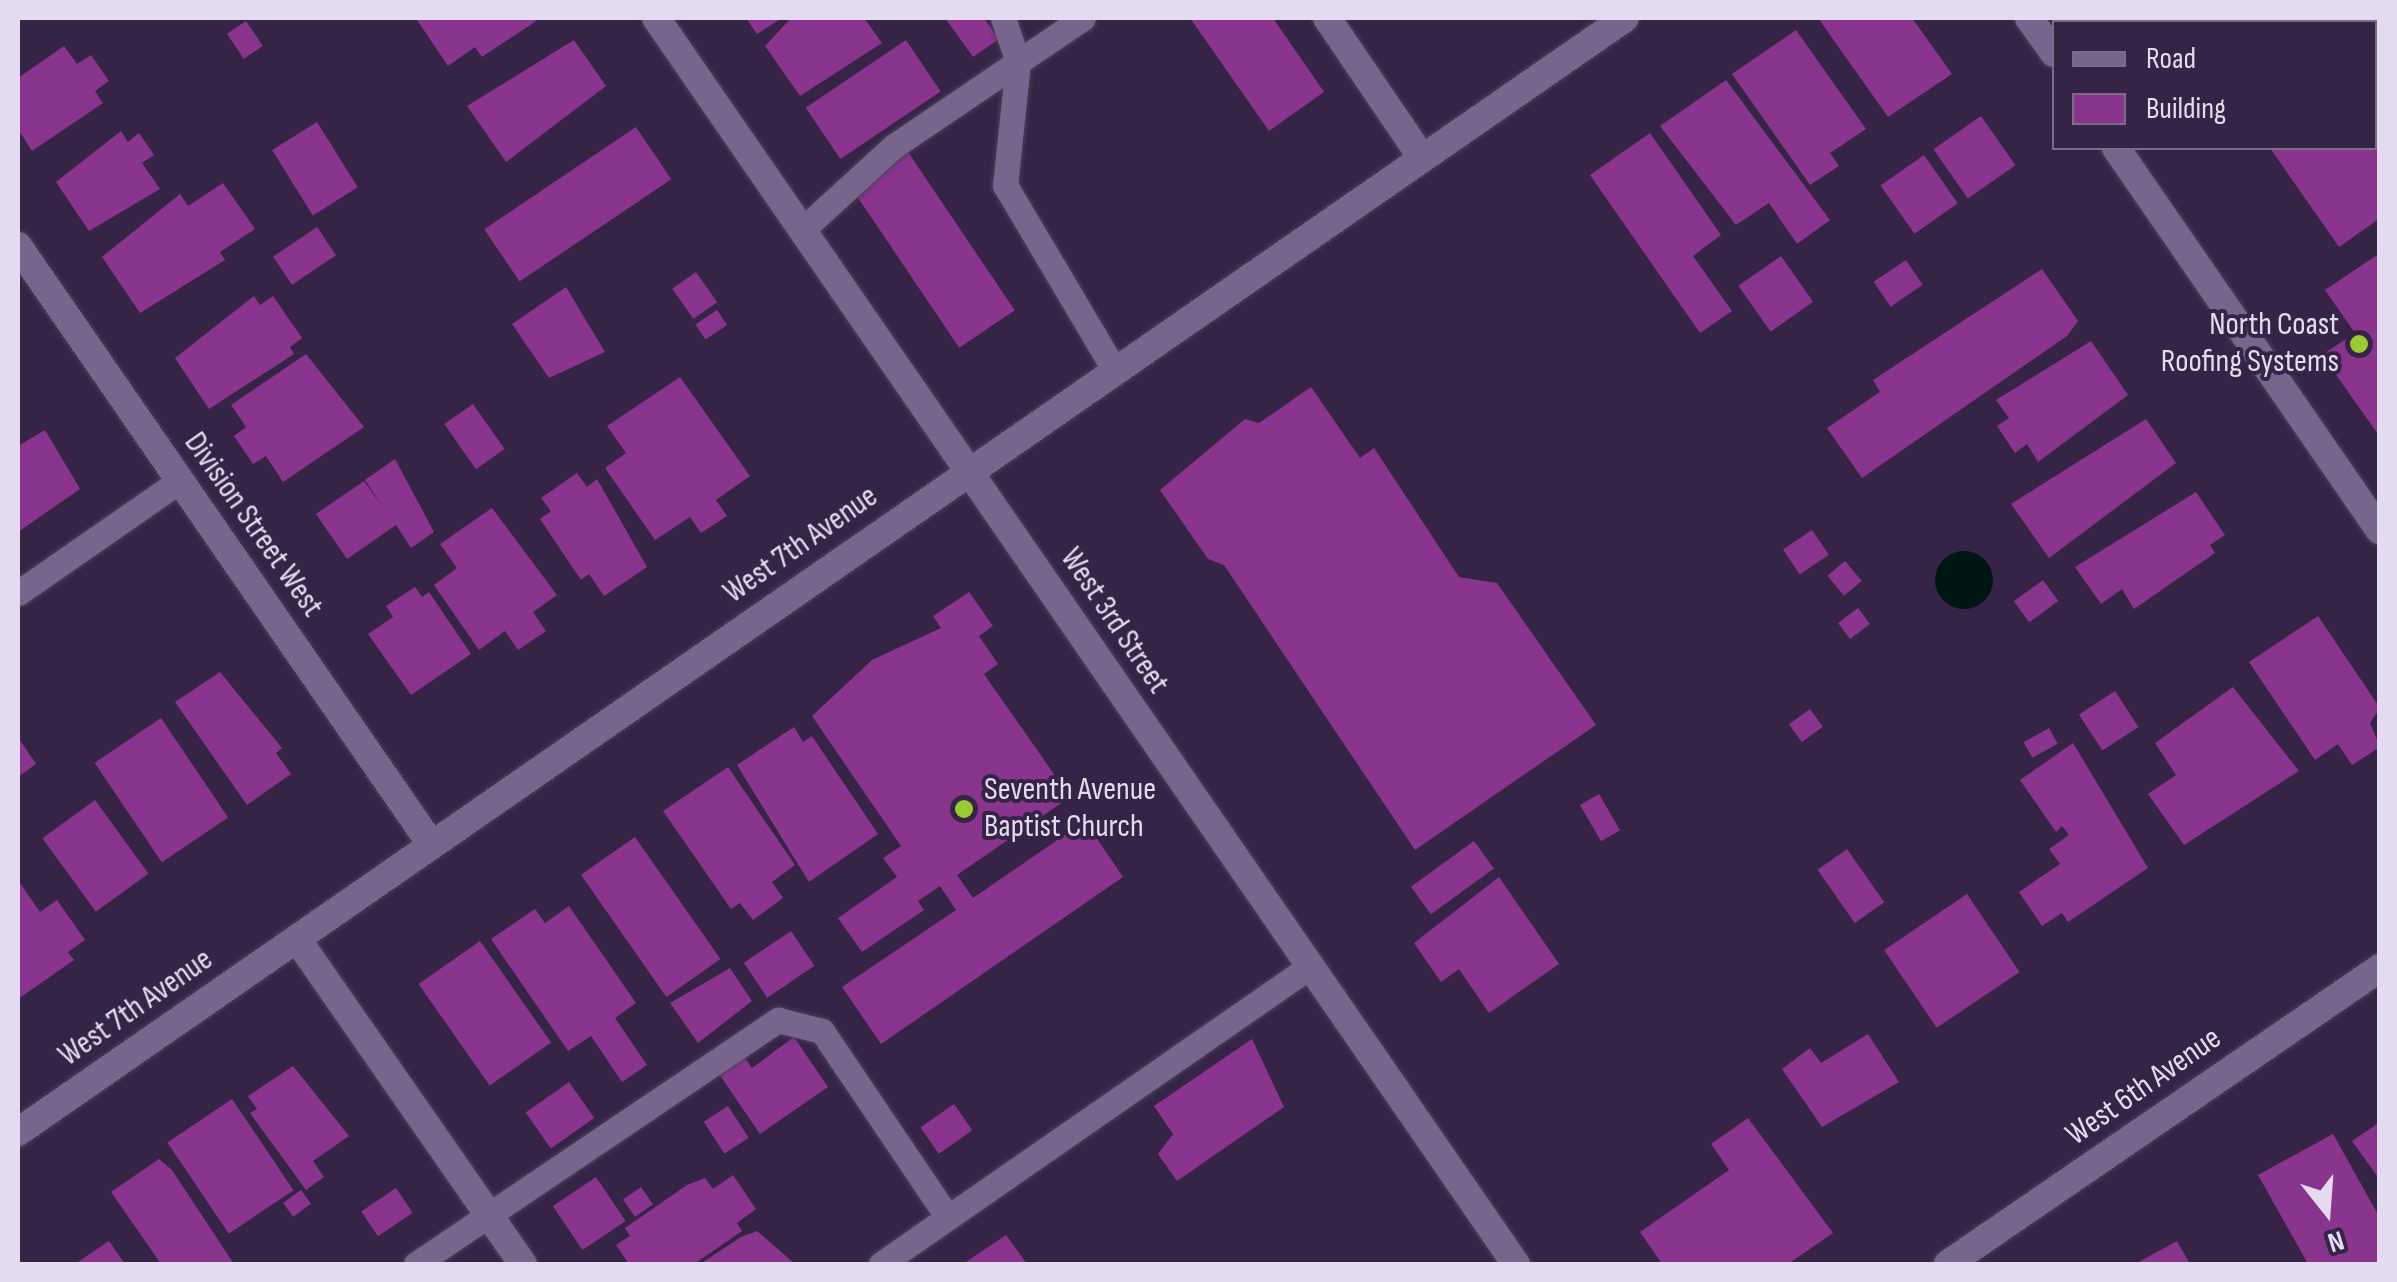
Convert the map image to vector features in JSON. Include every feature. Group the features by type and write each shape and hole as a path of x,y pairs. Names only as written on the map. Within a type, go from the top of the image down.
{"street":[{"name":"West 3rd Street","path":"656,18 1516,1264"},
{"path":"1327,18 1422,158"},
{"name":"West 7th Avenue","path":"18,1132 1625,18"},
{"path":"2029,18 2052,50"},
{"path":"2117,150 2380,530"},
{"name":"Division Street West","path":"18,246 431,844"},
{"path":"297,939 524,1264"},
{"name":"West 6th Avenue","path":"1948,1264 2380,968"}],"lane":[{"path":"1003,18 1018,62 1005,186 1115,371"},
{"path":"802,229 894,146 1083,18"},
{"path":"18,593 179,481"},
{"path":"881,1264 1309,967"},
{"path":"416,1264 778,1020 822,1031 948,1218"}],"shaded area":[{"path":"1964,551 1985,559 1993,580 1985,601 1964,609 1943,601 1935,580 1943,559"}],"building":[{"path":"746,18 782,18 757,34"},
{"path":"791,18 864,18 882,43 800,96 765,46"},
{"path":"945,18 984,18 999,39 973,57"},
{"path":"1190,18 1273,18 1324,92 1269,131"},
{"path":"1818,18 1912,18 1952,74 1888,117"},
{"path":"2222,18 2380,18 2380,218 2339,247 2271,150 2377,150 2377,20"},
{"path":"417,20 536,21 482,57 475,47 448,66"},
{"path":"246,21 263,46 244,59 227,34"},
{"path":"1796,30 1866,129 1830,153 1839,166 1810,185 1732,74"},
{"path":"574,40 606,86 506,162 467,106"},
{"path":"906,40 941,91 840,159 806,108"},
{"path":"64,46 77,64 91,55 109,81 95,91 103,103 32,151 18,129 18,78"},
{"path":"1726,80 1830,220 1797,244 1769,203 1736,225 1660,126"},
{"path":"1981,116 2015,165 1968,198 1933,149"},
{"path":"317,122 358,187 313,215 272,150"},
{"path":"636,127 671,179 520,282 484,229"},
{"path":"121,131 128,142 139,133 154,155 142,163 160,189 89,231 56,182"},
{"path":"1650,133 1721,235 1693,256 1732,311 1700,333 1590,175"},
{"path":"908,152 1015,310 959,348 852,189"},
{"path":"1924,155 1958,203 1914,234 1881,185"},
{"path":"223,183 255,229 220,252 225,260 140,313 102,257 180,194 188,206"},
{"path":"317,227 336,255 292,285 273,257"},
{"name":"North Coast Roofing Systems","path":"2380,253 2380,437 2322,355 2355,333 2325,290"},
{"path":"1781,256 1813,302 1771,332 1738,286"},
{"path":"1906,260 1923,285 1890,307 1874,282"},
{"path":"2042,269 2078,321 2067,336 1862,478 1827,428 1880,392 1873,380"},
{"path":"696,272 717,302 693,319 672,289"},
{"path":"566,287 605,352 549,378 512,324"},
{"path":"254,296 260,305 273,296 302,338 290,347 294,354 209,409 175,358"},
{"path":"717,310 727,325 706,339 695,325"},
{"path":"2091,341 2128,395 2038,462 2027,444 2015,453 1997,426 2009,418 1996,400"},
{"path":"306,354 364,427 283,482 266,456 253,464 234,436 246,427 231,405"},
{"path":"680,377 750,476 716,500 727,516 701,533 690,517 655,540 605,468 626,453 607,426"},
{"path":"1311,387 1360,458 1374,448 1459,577 1497,583 1596,725 1415,850 1224,565 1208,559 1160,490 1245,419 1259,423"},
{"path":"473,404 505,449 476,469 444,424"},
{"path":"2146,419 2176,463 2049,558 2011,504"},
{"path":"45,430 80,489 18,532 18,446"},
{"path":"395,459 434,532 411,548 396,525 347,559 316,514 364,481 385,510 365,480"},
{"path":"577,473 587,487 597,479 647,567 604,596 589,574 581,580 540,519 551,511 541,498"},
{"path":"2196,492 2225,535 2210,545 2215,553 2134,609 2122,589 2101,604 2075,567"},
{"path":"492,508 557,595 533,612 546,631 518,650 505,631 479,650 434,585 457,568 440,544"},
{"path":"1812,530 1829,555 1800,574 1783,550"},
{"path":"1845,561 1862,581 1844,596 1827,576"},
{"path":"2043,580 2058,601 2029,622 2014,601"},
{"path":"415,587 422,597 429,592 471,654 411,695 368,634 393,617 386,606"},
{"name":"Seventh Avenue Baptist Church","path":"969,592 993,626 979,636 998,664 984,674 1070,797 957,875 973,898 1085,821 1123,877 881,1044 842,987 956,910 940,886 918,901 924,910 862,952 838,918 897,877 883,858 901,846 812,716 872,660 941,628 933,616"},
{"path":"1858,608 1870,624 1850,639 1838,623"},
{"path":"2318,616 2380,708 2370,723 2380,747 2352,765 2338,744 2315,760 2249,662"},
{"path":"220,672 282,748 276,753 291,774 247,805 175,702"},
{"path":"2233,687 2299,771 2184,845 2148,794 2176,775 2155,743"},
{"path":"2115,691 2138,727 2102,750 2079,714"},
{"path":"1810,709 1823,727 1802,742 1789,724"},
{"path":"161,718 228,817 162,862 95,763"},
{"path":"794,727 803,742 812,736 878,834 809,882 737,765"},
{"path":"2049,728 2058,744 2032,758 2024,742"},
{"path":"18,737 36,764 18,777"},
{"path":"2073,743 2148,868 2068,922 2062,913 2042,926 2019,892 2060,864 2049,849 2069,835 2062,826 2056,832 2020,780"},
{"path":"728,767 795,865 772,882 783,898 753,920 740,903 731,909 663,811"},
{"path":"1599,794 1620,830 1601,841 1580,805"},
{"path":"95,800 148,874 96,912 42,838"},
{"path":"635,837 720,959 666,997 581,875"},
{"path":"1474,841 1494,869 1431,914 1411,887"},
{"path":"1847,849 1884,902 1855,923 1818,870"},
{"path":"1499,877 1559,964 1489,1013 1459,969 1441,982 1414,943"},
{"path":"18,880 40,912 57,900 85,940 68,952 74,960 18,999"},
{"path":"1967,894 2020,972 1937,1028 1884,950"},
{"path":"569,906 636,1003 615,1018 647,1065 622,1082 591,1036 568,1051 491,939 535,909 545,923"},
{"path":"791,931 814,966 767,998 744,963"},
{"path":"480,941 551,1043 490,1086 419,984"},
{"path":"730,968 752,1001 698,1043 670,1003"},
{"path":"1868,1034 1899,1082 1822,1127 1782,1069 1810,1048 1821,1063"},
{"path":"794,1037 828,1087 760,1134 719,1074 744,1057 752,1068"},
{"path":"1252,1039 1284,1107 1177,1181 1158,1154 1173,1134 1154,1106"},
{"path":"293,1066 349,1136 313,1161 324,1177 306,1190 250,1113 257,1109 248,1096"},
{"path":"569,1082 594,1118 551,1148 526,1112"},
{"path":"232,1099 294,1190 229,1234 167,1143"},
{"path":"954,1104 972,1130 939,1154 920,1128"},
{"path":"728,1106 749,1138 724,1154 704,1122"},
{"path":"1748,1118 1833,1233 1788,1264 1662,1264 1640,1232 1729,1170 1711,1144"},
{"path":"2380,1122 2380,1180 2352,1141"},
{"path":"2333,1134 2380,1218 2380,1264 2308,1264 2258,1175"},
{"path":"159,1159 172,1170 234,1264 161,1264 111,1192"},
{"path":"733,1175 756,1209 737,1223 742,1231 694,1264 629,1264 616,1245 630,1236 625,1228 687,1185 705,1178 713,1189"},
{"path":"596,1177 626,1221 583,1250 553,1206"},
{"path":"641,1187 653,1204 635,1217 623,1200"},
{"path":"396,1188 413,1213 378,1236 361,1211"},
{"path":"301,1190 311,1204 293,1217 283,1203"},
{"path":"757,1231 795,1264 700,1264 741,1237"},
{"path":"1006,1235 1027,1264 963,1264"},
{"path":"109,1241 125,1264 75,1264"},
{"path":"2177,1241 2190,1264 2135,1264"}],"place":[{"name":"North Coast Roofing Systems","path":"2359,344"},
{"name":"Seventh Avenue Baptist Church","path":"964,809"}]}
